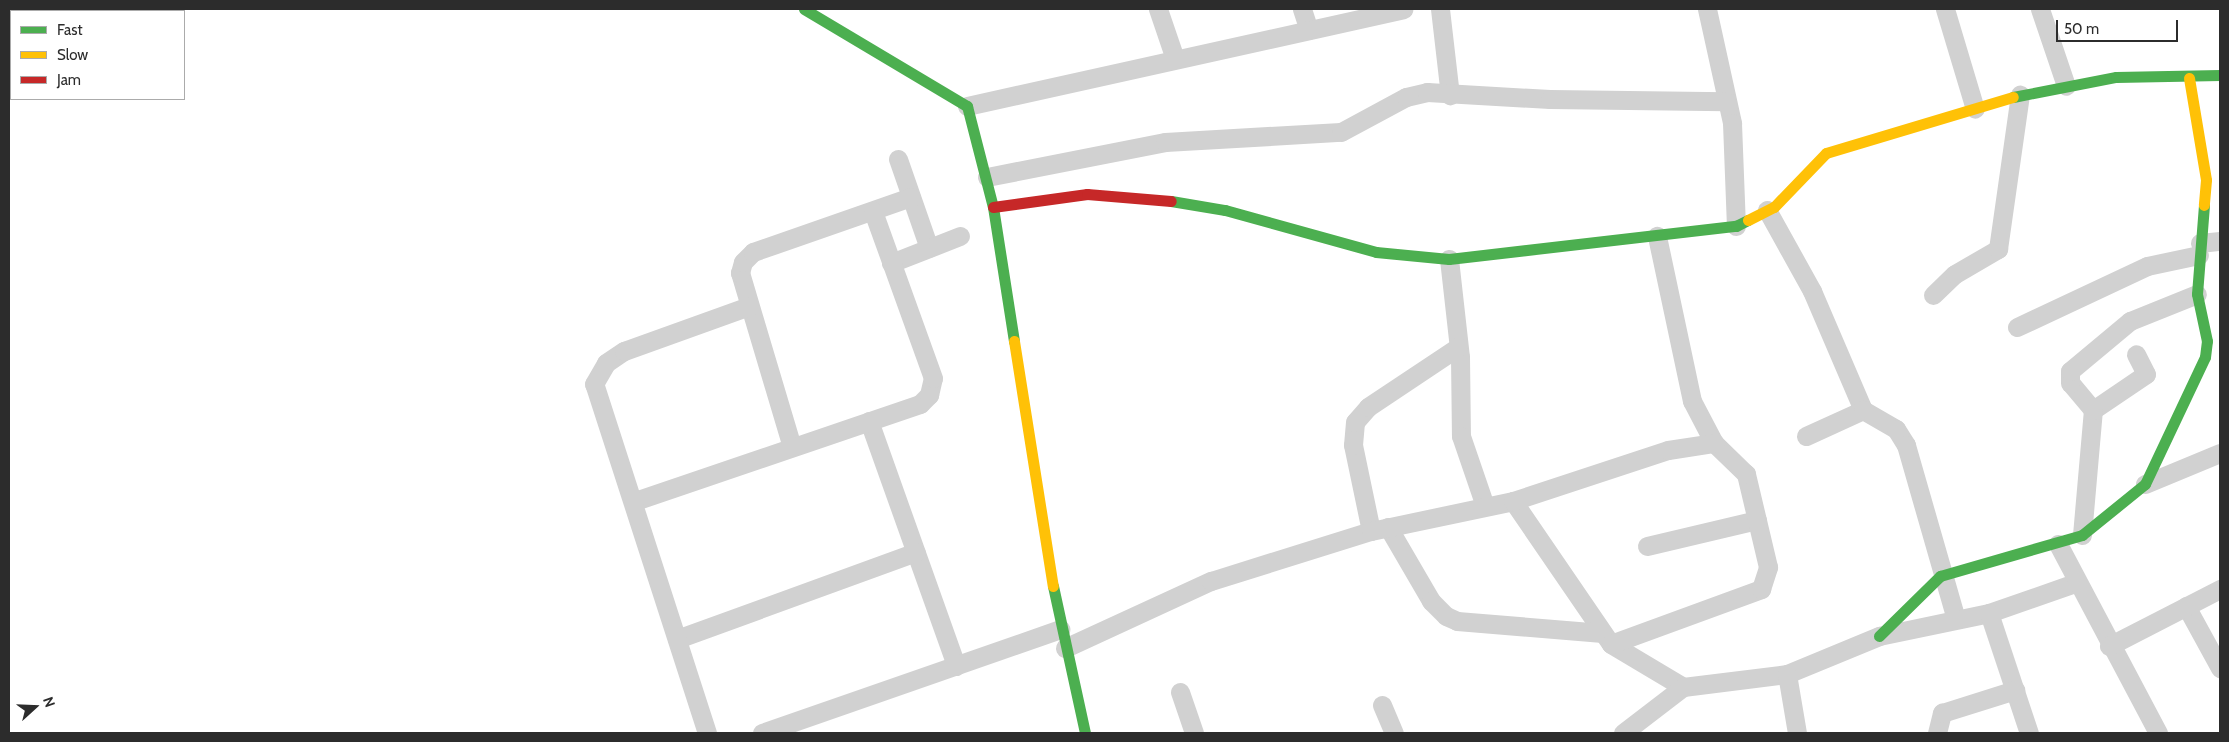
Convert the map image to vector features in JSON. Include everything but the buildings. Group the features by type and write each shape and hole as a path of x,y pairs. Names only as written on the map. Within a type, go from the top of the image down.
{"street":[{"path":"804,9 967,106 1398,9"},
{"path":"1158,9 1175,59"},
{"path":"1302,9 1309,30"},
{"path":"1440,9 1450,95"},
{"path":"1707,9 1732,123 1736,226"},
{"path":"1945,9 1975,109"},
{"path":"2040,9 2066,86"},
{"path":"993,207 1088,194 1161,200 1226,210 1376,252 1449,259 1736,226 1767,210 1795,189 1826,153 2020,95 2134,74 2189,78 2220,75"},
{"path":"2145,484 2205,357 2207,342 2197,294 2199,249 2206,180 2189,78"},
{"path":"987,177 1165,142 1236,135 1324,135 1370,120 1406,98 1428,92 1450,95 1726,101"},
{"path":"1932,295 1955,274 1998,249 2020,95"},
{"path":"967,106 987,177 993,207 1060,629 1085,733"},
{"path":"898,159 929,248"},
{"path":"792,447 740,273 743,262 753,252 911,197"},
{"path":"1767,210 1812,291 1863,410 1896,430 1906,445 1940,576 1956,619"},
{"path":"635,501 920,404 933,389 872,211"},
{"path":"891,263 960,236"},
{"path":"1458,347 1368,407 1355,422 1353,445 1379,529 1431,601 1446,616 1458,621 1607,639 1761,589 1768,566 1746,474 1714,443 1692,400 1657,236"},
{"path":"2018,328 2147,266 2220,241"},
{"path":"1449,259 1458,347 1461,436 1485,506"},
{"path":"2082,535 2093,410 2070,383 2070,371 2130,321 2197,294"},
{"path":"707,733 635,501 594,384 599,372 624,351 749,306"},
{"path":"2093,410 2146,374 2136,354"},
{"path":"1806,436 1863,410"},
{"path":"869,421 956,666"},
{"path":"1065,648 1211,581 1379,529 1513,501 1668,450 1714,443"},
{"path":"1879,636 1940,576 2058,544 2082,535 2145,484 2220,453"},
{"path":"1513,501 1607,639 1683,687"},
{"path":"1647,546 1757,520"},
{"path":"2058,544 2075,583 2158,733"},
{"path":"677,639 916,552"},
{"path":"1623,733 1683,687 1787,674 1879,636 1989,613 2075,583"},
{"path":"2110,646 2220,589"},
{"path":"2186,606 2220,668"},
{"path":"1989,613 2030,733"},
{"path":"762,733 1060,629"},
{"path":"1787,674 1797,733"},
{"path":"1937,733 1942,713 2015,690"},
{"path":"1180,692 1194,733"},
{"path":"1382,705 1394,733"}],"traffic: fast":[{"path":"804,9 967,106 993,207 1014,341"},
{"path":"2013,97 2116,77 2220,75"},
{"path":"1171,201 1225,210 1376,252 1449,259 1736,226 1748,220"},
{"path":"1879,636 1940,576 2082,535 2145,484 2205,357 2207,341 2197,294 2204,205"},
{"path":"1053,586 1085,733"}],"traffic: slow":[{"path":"2189,78 2206,180 2204,205"},
{"path":"1748,220 1774,207 1826,153 2013,97"},
{"path":"1014,341 1053,586"}],"traffic: jam":[{"path":"993,207 1087,194 1171,201"}]}
